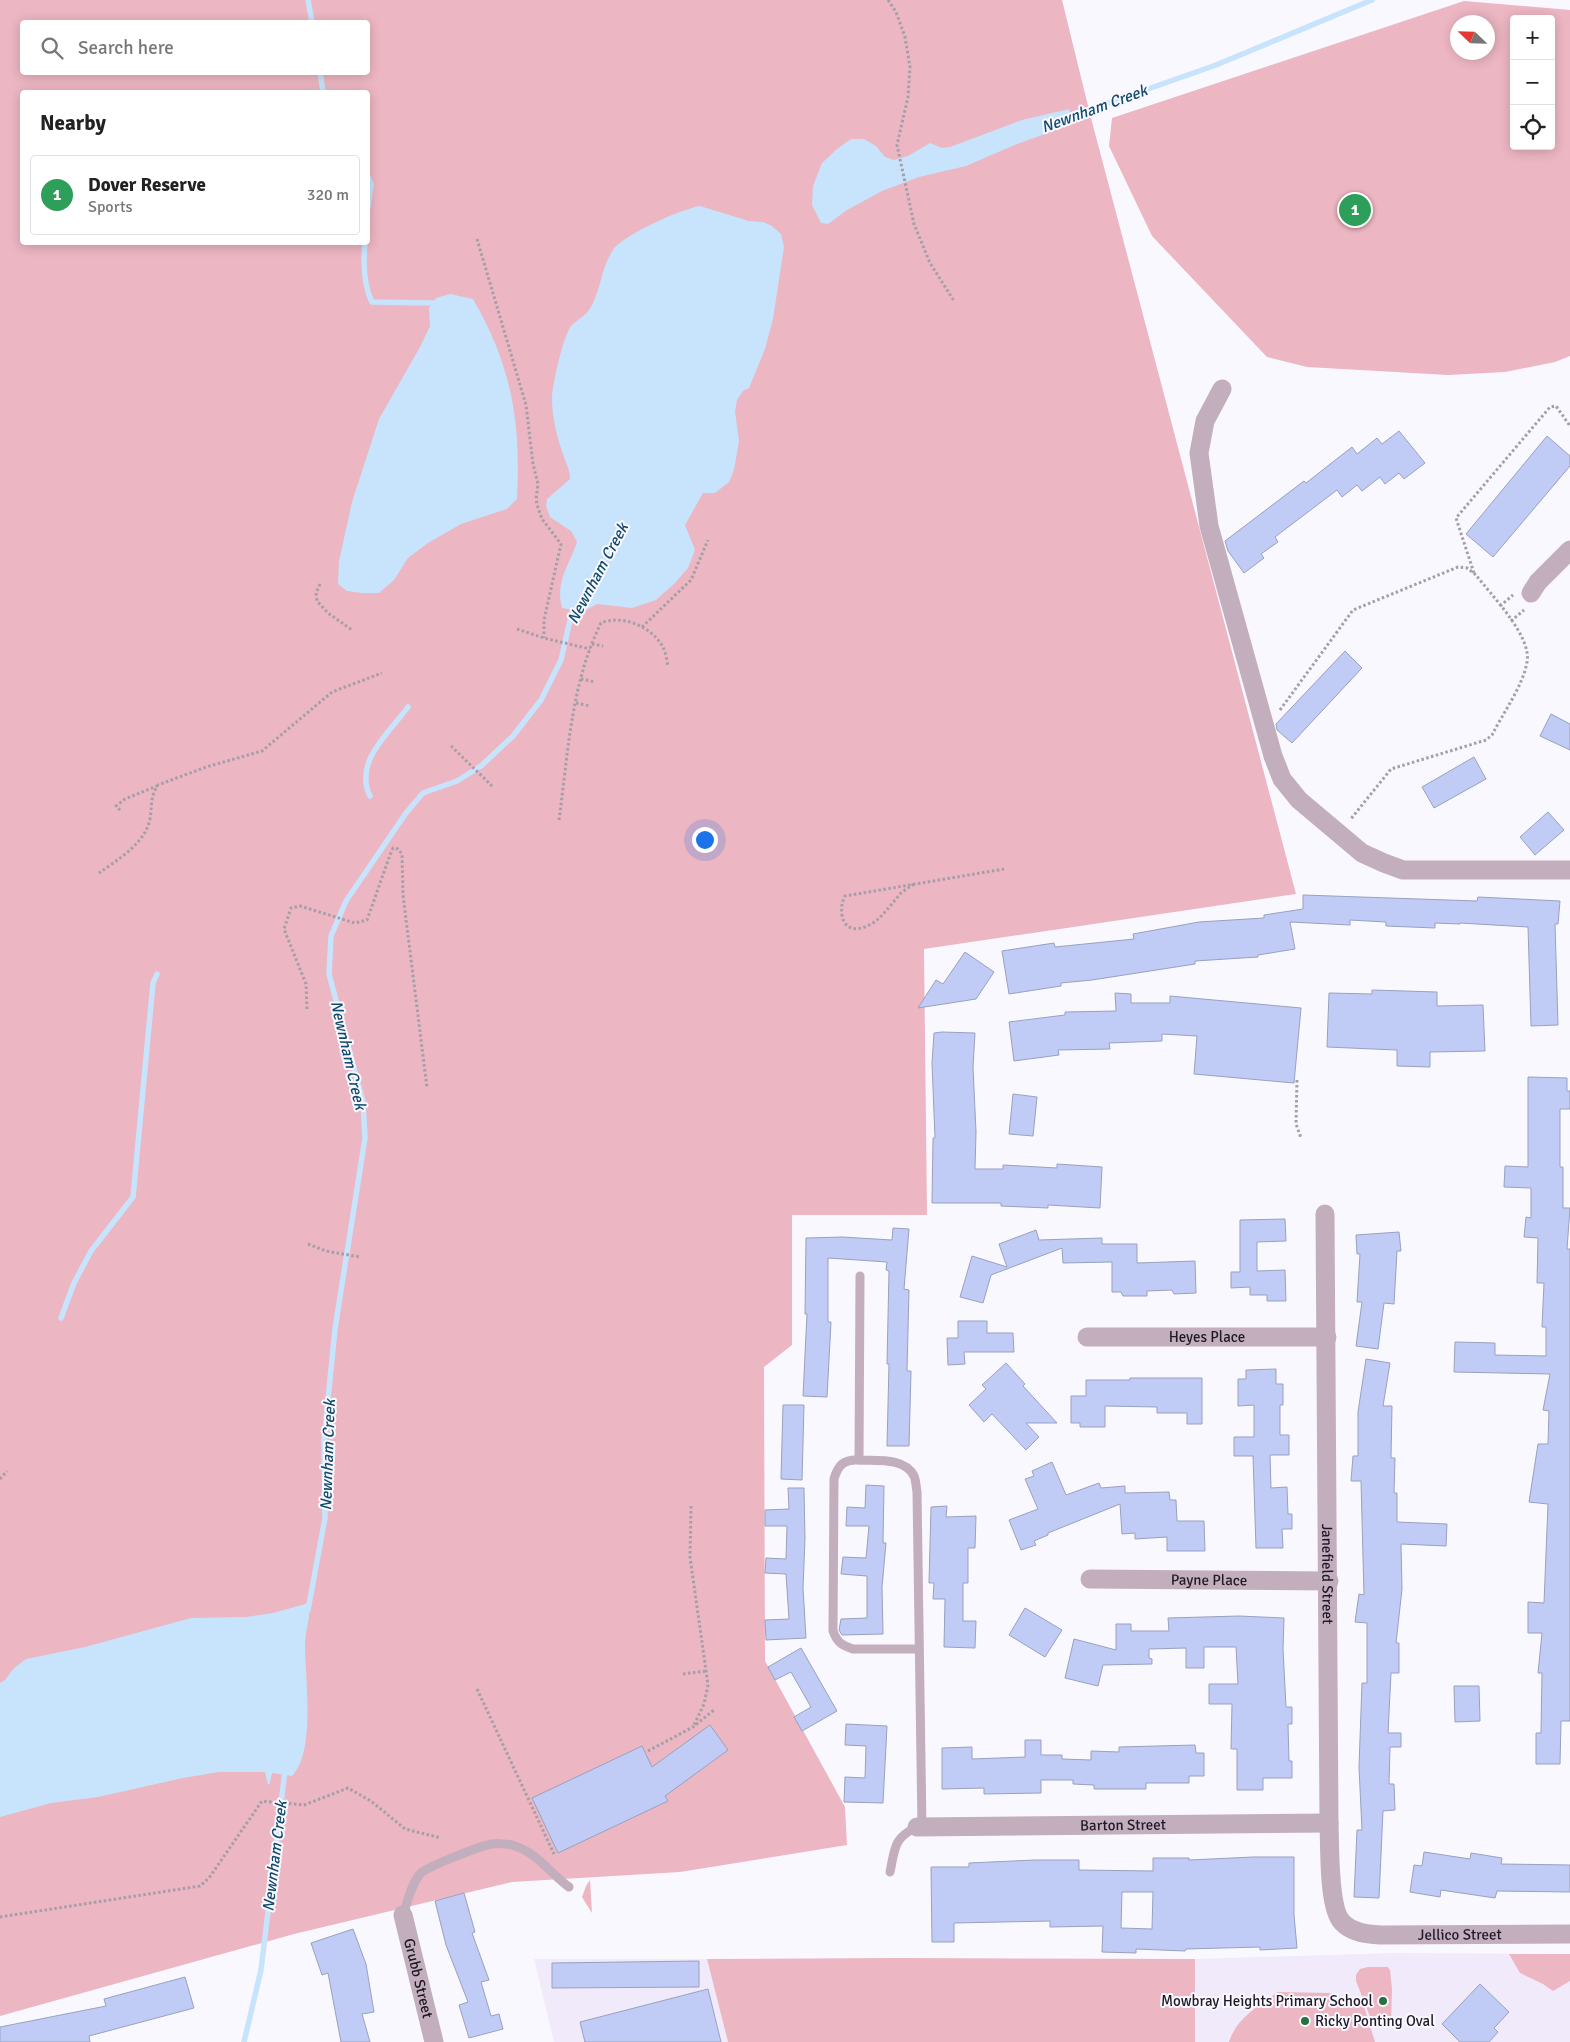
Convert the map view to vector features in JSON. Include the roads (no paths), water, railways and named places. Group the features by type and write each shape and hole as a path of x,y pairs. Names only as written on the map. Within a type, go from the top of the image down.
{"street":[{"path":"1222,389 1205,422 1199,453 1209,526 1264,725 1282,779 1298,800 1362,853 1402,870 1570,870"},
{"path":"1531,593 1538,582 1570,550"},
{"name":"Janefield Street","path":"1325,1214 1332,1894 1340,1921 1350,1929"},
{"name":"Heyes Place","path":"1087,1337 1326,1337"},
{"name":"Payne Place","path":"1090,1580 1329,1582"},
{"name":"Barton Street","path":"919,1828 1330,1824"},
{"name":"Grubb Street","path":"403,1915 434,2042"},
{"name":"Jellico Street","path":"1350,1929 1363,1934 1381,1936 1570,1934"}],"lane":[{"path":"859,1460 860,1276"},
{"path":"890,1872 897,1842 904,1833 919,1828 919,1649 916,1492 914,1476 907,1468 896,1462 850,1460 837,1468 834,1479 833,1631 837,1640 843,1646 853,1649 919,1649"},
{"path":"403,1915 410,1893 421,1873 458,1855 493,1843 514,1846 530,1854 569,1887"}],"water":[{"path":"1069,109 1073,124 1017,144 966,166 919,177 882,191 847,210 828,224 821,223 812,205 813,186 822,163 851,139 864,139 876,146 885,157 894,160 908,156 930,143 942,148 950,147 1022,120"},
{"path":"700,206 772,226 781,234 784,247 773,319 765,349 749,388 743,391 737,400 735,411 739,441 734,470 729,482 715,493 703,493 685,525 695,550 688,568 656,600 632,608 597,604 583,612 562,608 560,590 564,574 577,542 571,531 550,517 546,506 547,499 570,479 569,469 557,434 552,405 554,383 566,338 572,325 591,307 609,257 619,244 653,223"},
{"path":"450,294 473,299 497,348 505,372 515,420 518,471 517,499 507,509 461,524 428,543 408,558 394,580 379,593 347,591 338,584 339,561 352,502 379,419 430,326 429,308 436,298"},
{"path":"309,1603 305,1645 307,1732 299,1765 292,1776 272,1773 268,1785 265,1772 219,1772 98,1797 51,1803 0,1817 0,1683 5,1680 14,1668 26,1659 85,1647 191,1618 246,1617 273,1613"}],"waterway":[{"path":"308,0 312,20"},
{"name":"Newnham Creek","path":"1063,119 1216,65 1372,0"},
{"path":"320,75 323,90"},
{"path":"370,182 370,192"},
{"path":"365,245 364,273 372,302 433,303"},
{"name":"Newnham Creek","path":"308,1610 325,1518 324,1439 335,1329 365,1138 363,1102 329,974 331,936 346,901 406,813 423,793 457,781 481,766 513,736 541,700 561,660 570,620 579,604"},
{"path":"370,796 366,783 366,771 370,759 384,737 408,707"},
{"path":"61,1318 74,1283 91,1251 133,1197 153,983 157,974"},
{"name":"Newnham Creek","path":"244,2042 261,1970 285,1770"}],"place":[{"name":"Dover Reserve","path":"1355,210"},
{"name":"Mowbray Heights Primary School","path":"1383,2001"},
{"name":"Ricky Ponting Oval","path":"1305,2021"}]}
